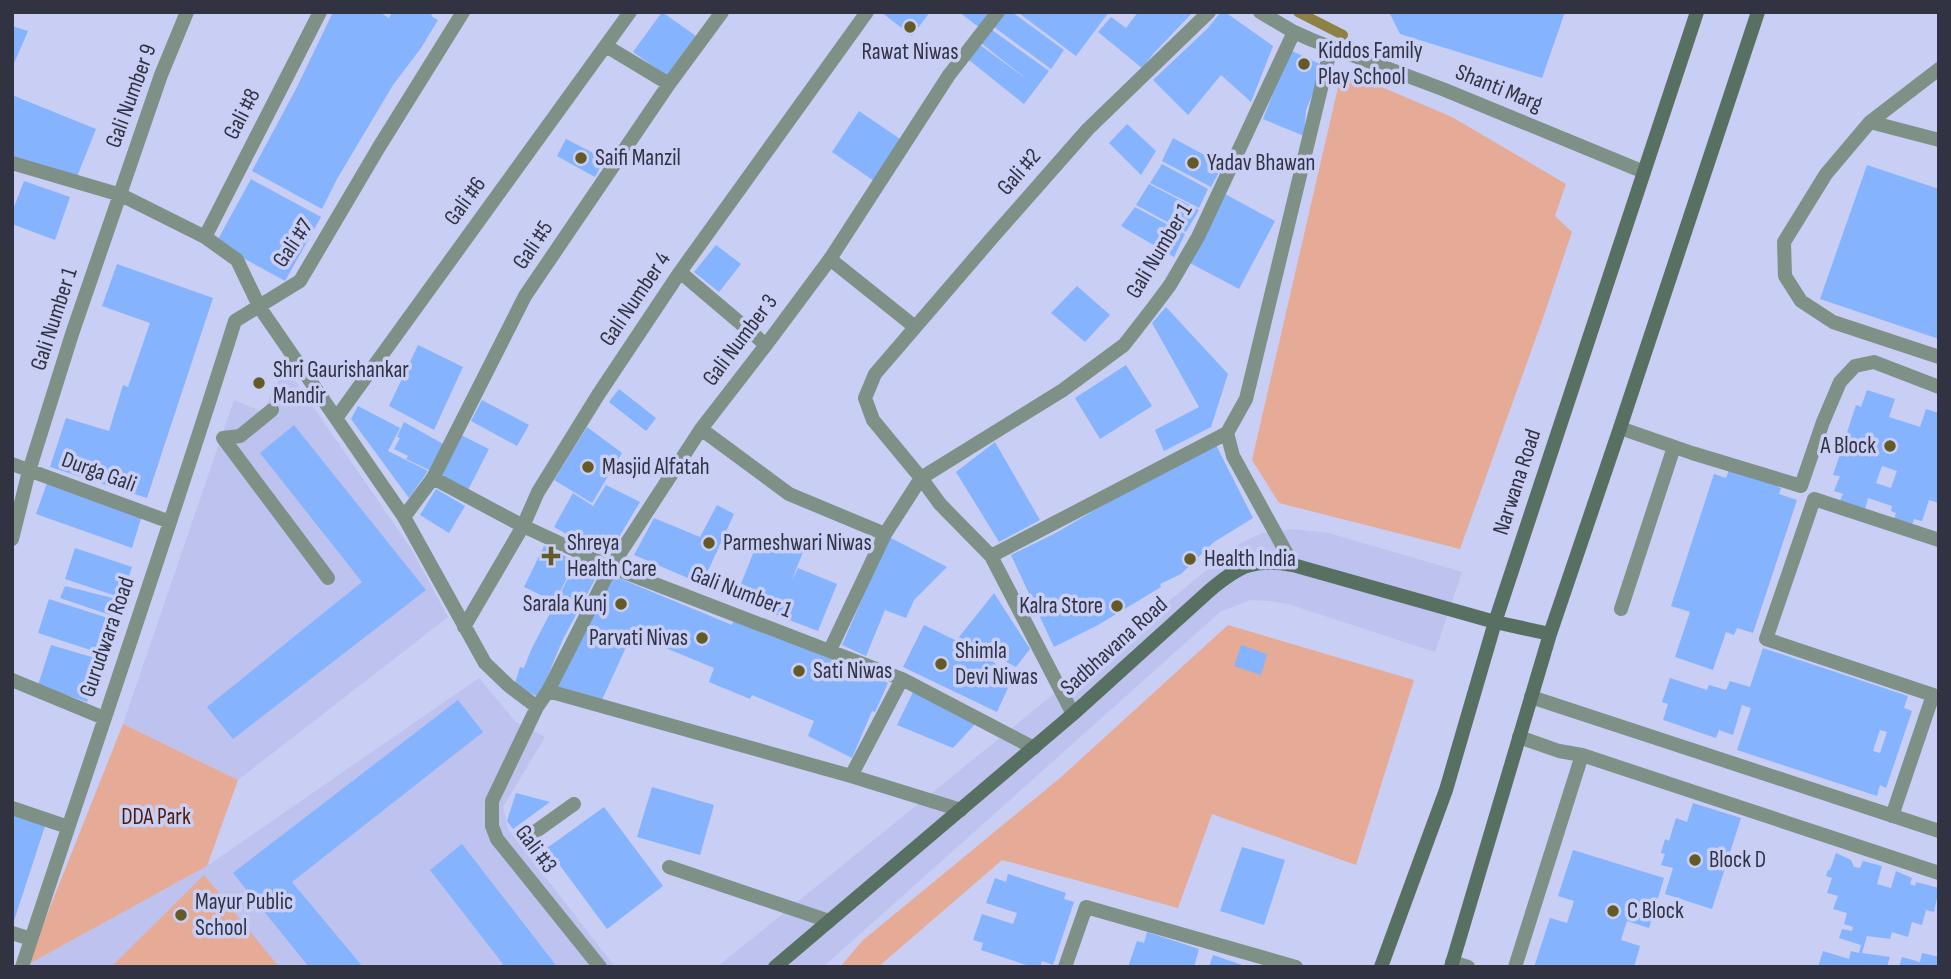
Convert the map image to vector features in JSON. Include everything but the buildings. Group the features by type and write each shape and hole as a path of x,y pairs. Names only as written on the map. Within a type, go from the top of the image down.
{"main road":[{"name":"Narwana Road","path":"1381,967 1446,790 1495,622 1697,12"},
{"path":"1452,964 1550,634 1758,12"},
{"name":"Sadbhavana Road","path":"775,967 1034,748 1228,575 1247,566 1262,562 1293,565 1495,622 1550,634"}],"street":[{"name":"Gali Number 9","path":"121,195 161,75 187,12"},
{"name":"Gali #8","path":"205,237 320,12"},
{"name":"Gali #7","path":"235,321 300,281 379,146 463,12"},
{"name":"Gali #6","path":"337,417 630,12"},
{"name":"Gali #5","path":"404,517 433,478 525,296 669,84 722,12"},
{"name":"Gali Number 4","path":"464,627 523,526 538,492 598,395 680,272 867,12"},
{"name":"Gali Number 3","path":"537,707 548,691 611,567 701,429 830,259 949,75 998,12"},
{"name":"Gali #2","path":"921,478 873,420 865,398 875,374 1088,129 1209,12"},
{"name":"Shanti Marg","path":"1260,12 1294,32 1445,90 1644,172"},
{"name":"Gali Number 1","path":"921,478 1063,390 1124,345 1171,285 1198,237 1294,32"},
{"path":"606,46 669,84"},
{"path":"990,556 1227,433 1246,399 1331,47"},
{"path":"1939,69 1870,122 1826,174 1784,242 1785,276 1801,301 1833,322 1939,358"},
{"path":"1870,122 1939,140"},
{"path":"12,163 121,195 205,237 237,260 260,308 404,517 485,663 537,707"},
{"name":"Gali Number 1","path":"12,539 29,471 72,334 121,195"},
{"path":"830,259 915,327"},
{"path":"680,272 766,345"},
{"name":"Gurudwara Road","path":"22,967 235,321"},
{"path":"1620,428 1801,486 1840,382 1855,366 1874,362 1939,387"},
{"path":"201,430 223,438 240,436 272,410"},
{"path":"701,429 789,494 885,534"},
{"path":"1227,433 1233,456 1293,565"},
{"path":"223,438 328,578"},
{"path":"1621,609 1674,447"},
{"name":"Durga Gali","path":"12,464 170,522"},
{"name":"Gali Number 1","path":"433,478 523,526 611,567 902,678 1034,748"},
{"path":"830,650 885,534 921,478 940,504 990,556 1073,714"},
{"path":"1892,816 1933,695 1766,639 1814,499 1939,540"},
{"path":"851,776 902,678"},
{"path":"12,680 104,718"},
{"path":"548,691 851,776 961,810"},
{"path":"1531,697 1939,831"},
{"name":"Gali #3","path":"537,707 492,801 492,827 497,839 600,967"},
{"path":"1519,737 1559,751 1583,755 1939,873"},
{"path":"1515,967 1583,755"},
{"path":"532,834 574,804"},
{"path":"12,808 68,827"},
{"path":"668,867 830,921"},
{"path":"1065,967 1086,907 1296,967"},
{"path":"12,933 32,939"},
{"path":"1452,964 1468,967"}],"shaded area":[{"path":"285,366 410,547 448,617 238,780 123,724 234,400 263,412"},
{"path":"1293,529 1329,533 1462,572 1435,652 1288,604 1250,600 1220,612 823,967 717,967 1239,544 1262,533"},
{"path":"479,678 516,722 545,737 503,807 508,829 615,967 26,967 207,866"}],"green space":[{"path":"1342,70 1452,117 1566,184 1555,216 1572,232 1460,549 1279,503 1252,460"},
{"path":"1228,625 1414,680 1356,865 1212,814 1178,908 1002,860 878,967 840,967 862,941 1060,778"},
{"name":"DDA Park","path":"123,724 238,780 207,866 27,965"},
{"path":"204,875 279,967 111,967"}],"waterway":[{"path":"1298,12 1343,35"}],"place":[{"name":"Rawat Niwas","path":"910,27"},
{"name":"Kiddos Family Play School","path":"1304,64"},
{"name":"Saifi Manzil","path":"581,158"},
{"name":"Yadav Bhawan","path":"1193,163"},
{"name":"Shri Gaurishankar Mandir","path":"259,383"},
{"name":"A Block","path":"1890,446"},
{"name":"Masjid Alfatah","path":"588,467"},
{"name":"Parmeshwari Niwas","path":"709,543"},
{"name":"Shreya Health Care","path":"551,556"},
{"name":"Health India","path":"1190,559"},
{"name":"Sarala Kunj","path":"621,604"},
{"name":"Kalra Store","path":"1117,606"},
{"name":"Parvati Nivas","path":"702,638"},
{"name":"Shimla Devi Niwas","path":"941,664"},
{"name":"Sati Niwas","path":"799,671"},
{"name":"Block D","path":"1695,860"},
{"name":"C Block","path":"1613,911"},
{"name":"Mayur Public School","path":"181,915"}]}
